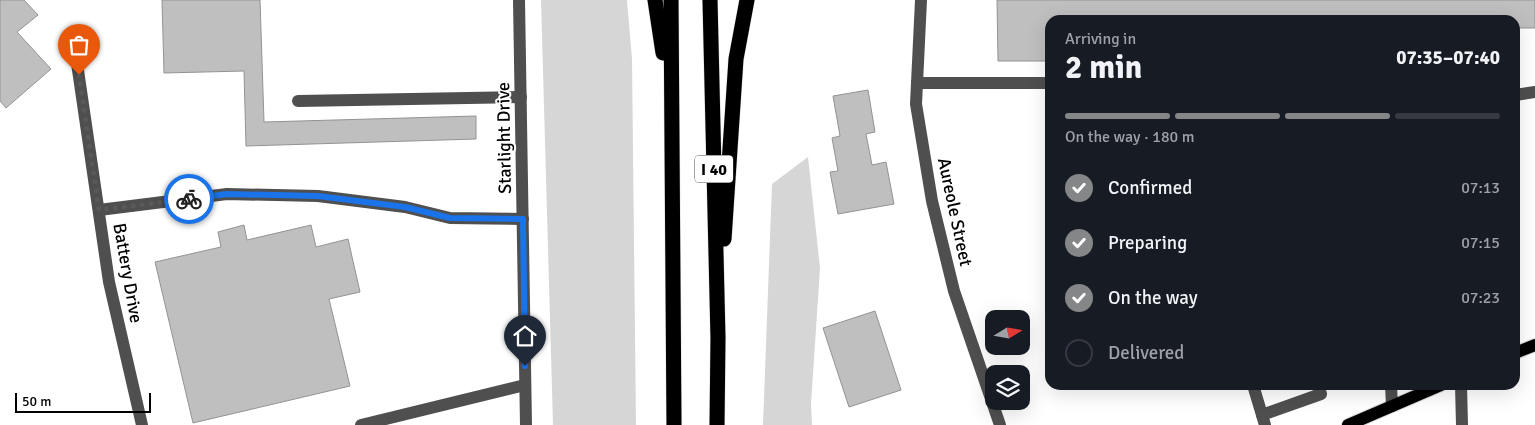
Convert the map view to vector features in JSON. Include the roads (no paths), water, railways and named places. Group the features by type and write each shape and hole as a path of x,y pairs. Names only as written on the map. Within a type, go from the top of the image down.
{"highway":[{"path":"655,0 671,103"},
{"name":"I 40","path":"671,0 674,425"},
{"name":"I 40","path":"710,0 718,338 717,425"},
{"path":"718,338 736,59 747,0"}],"main road":[{"path":"1520,352 1535,345"},
{"path":"1348,425 1429,390"}],"street":[{"name":"Starlight Drive","path":"519,0 526,425"},
{"name":"Aureole Street","path":"921,0 916,104 937,219 954,291 1000,425"},
{"name":"Battery Drive","path":"73,36 109,282 142,425"},
{"path":"917,82 1045,83"},
{"path":"1520,94 1535,92"},
{"path":"298,101 521,97"},
{"path":"99,210 227,194 246,194 318,196 405,207 450,218 523,219"},
{"path":"361,425 526,385"},
{"path":"1255,390 1264,420 1321,394 1320,390"},
{"path":"1391,390 1392,406"},
{"path":"1461,390 1462,425"}]}
